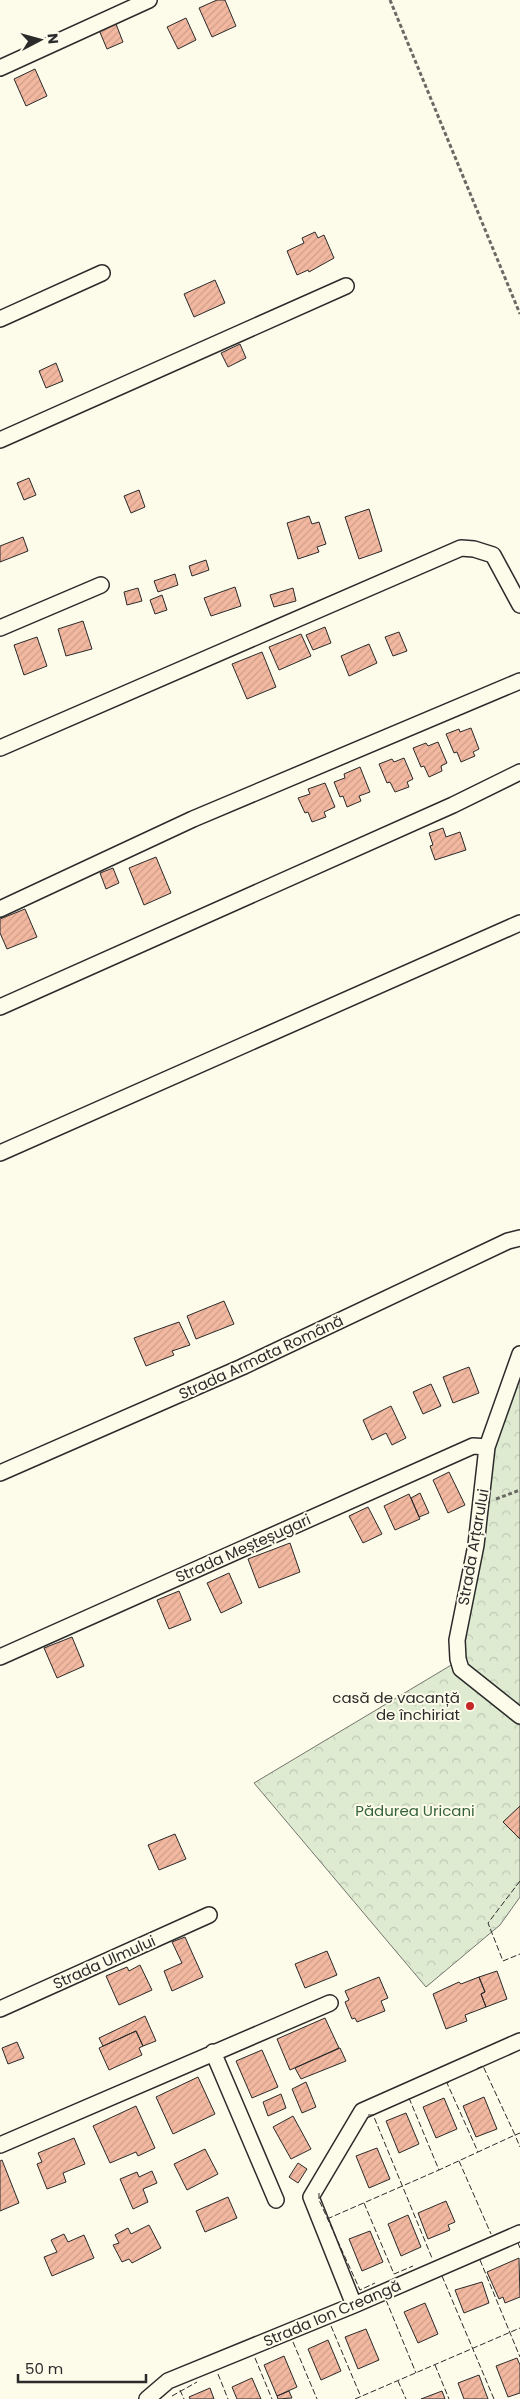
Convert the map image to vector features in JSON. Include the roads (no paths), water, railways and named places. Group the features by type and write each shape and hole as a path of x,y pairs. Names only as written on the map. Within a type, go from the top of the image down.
{"street":[{"path":"0,68 149,0"},
{"path":"0,319 102,274"},
{"path":"0,440 346,286"},
{"path":"0,748 462,548 474,549 493,555 520,605"},
{"path":"0,628 100,585"},
{"path":"0,909 193,819 520,681"},
{"path":"0,1007 453,805 520,772"},
{"path":"0,1153 520,923"},
{"name":"Strada Armata Română","path":"0,1473 242,1367 508,1241 520,1238"},
{"name":"Strada Arțarului","path":"520,1354 487,1447 482,1505 459,1626 458,1664 484,1690 520,1716"},
{"name":"Strada Meșteșugari","path":"0,1656 473,1446 487,1447"},
{"name":"Strada Ulmului","path":"0,2009 208,1915"},
{"path":"0,2145 330,2003"},
{"path":"354,2305 311,2197 358,2117 362,2112 520,2041"},
{"path":"213,2052 276,2200"},
{"name":"Strada Ion Creangă","path":"147,2399 168,2381 354,2305 520,2233"}],"place":[{"name":"casă de vacanță de închiriat","path":"470,1706"}],"park label":[{"name":"Pădurea Uricani","path":"415,1810"}]}
